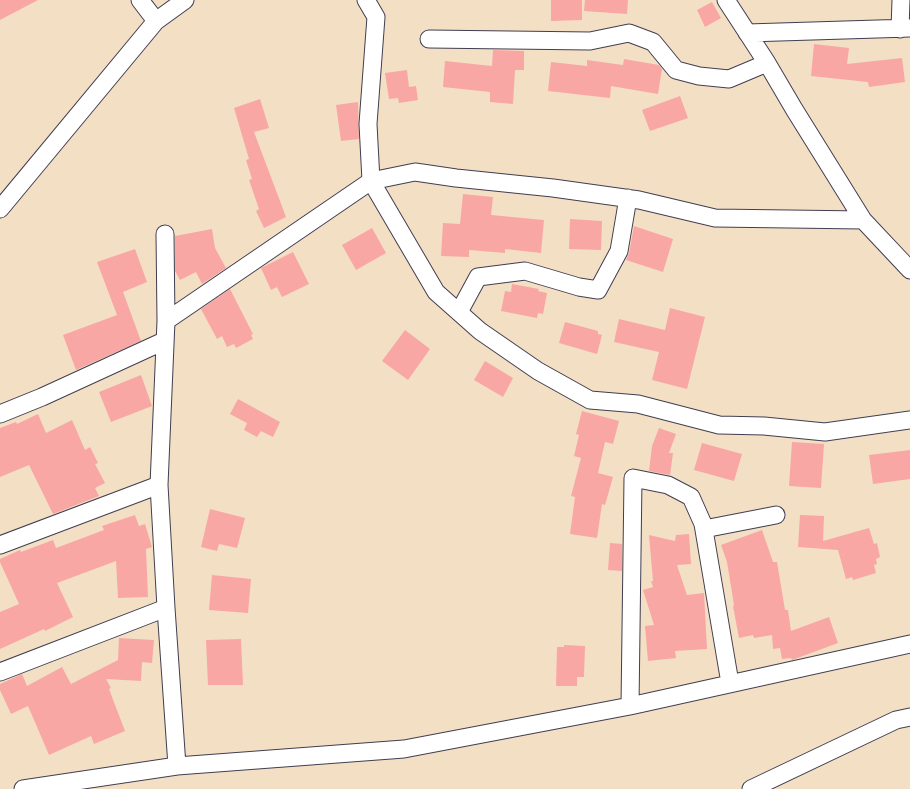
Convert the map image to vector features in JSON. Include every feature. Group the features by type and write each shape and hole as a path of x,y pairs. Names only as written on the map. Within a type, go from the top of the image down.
{"street":[{"path":"140,0 156,21"},
{"path":"0,209 156,21 185,0"},
{"path":"366,0 376,17 368,124 371,181 436,292 480,331 538,371 590,400 638,404 719,424 764,426 825,432 910,420"},
{"path":"726,0 767,63 863,220 910,270"},
{"path":"747,33 905,28 901,0"},
{"path":"429,39 590,41 629,32 653,42 676,70 699,76 729,79 767,63"},
{"path":"166,321 371,181 415,172 628,198 715,218 863,220"},
{"path":"459,312 478,277 525,271 579,287 598,290 619,251 628,198"},
{"path":"165,234 166,321 159,485 177,766"},
{"path":"0,414 42,397 164,341"},
{"path":"630,706 633,478 668,486 692,497 704,524 730,683"},
{"path":"0,545 159,485"},
{"path":"704,529 776,515"},
{"path":"0,672 166,608"},
{"path":"23,789 177,766 404,749 630,706 910,644"},
{"path":"751,789 896,720 910,717"}],"building":[{"path":"0,0 38,0 0,20"},
{"path":"551,0 582,0 582,20 551,21"},
{"path":"585,0 628,0 627,14 584,11"},
{"path":"712,2 721,18 705,27 697,10"},
{"path":"814,44 849,48 847,64 902,58 905,82 869,87 868,82 811,76"},
{"path":"493,50 524,51 524,70 515,70 513,104 490,102 490,92 443,87 445,61 492,66"},
{"path":"624,59 659,65 662,69 658,94 611,86 610,98 548,91 551,62 587,66 587,60 623,65"},
{"path":"407,70 409,87 416,86 418,100 399,103 398,98 389,99 385,73"},
{"path":"680,96 688,118 650,131 642,110"},
{"path":"260,99 269,128 254,132 286,217 264,228 256,211 259,209 249,180 252,179 246,160 249,159 234,108"},
{"path":"358,102 359,139 341,141 336,105"},
{"path":"463,194 493,197 491,215 544,220 541,253 505,249 505,253 469,250 469,257 441,256 443,223 460,224"},
{"path":"570,219 602,221 601,250 569,249"},
{"path":"634,226 673,239 663,272 626,260 629,253"},
{"path":"372,228 386,253 356,270 342,245"},
{"path":"212,229 215,248 226,268 202,284 196,272 180,280 175,271 175,236"},
{"path":"135,249 147,282 123,292 141,341 76,370 63,335 117,315 97,262"},
{"path":"293,252 309,284 282,297 277,287 271,290 261,268"},
{"path":"512,284 539,289 538,291 547,293 543,314 538,313 537,318 501,311 505,291 511,292"},
{"path":"230,289 253,334 251,335 253,339 236,348 234,344 227,347 222,336 217,339 201,309"},
{"path":"670,308 705,317 687,389 652,380 659,352 614,342 619,319 665,330"},
{"path":"565,322 598,331 598,334 602,335 597,354 559,343"},
{"path":"405,330 430,349 408,380 382,361"},
{"path":"485,361 513,378 503,397 474,380"},
{"path":"141,375 152,406 111,422 99,392"},
{"path":"238,399 280,422 273,437 261,431 257,437 244,430 247,423 230,414"},
{"path":"582,411 619,421 613,444 605,442 598,473 613,477 605,505 602,504 597,538 570,534 575,497 571,496 581,458 574,456 579,435 576,434"},
{"path":"38,414 46,433 72,420 85,450 90,447 98,463 95,464 105,483 95,488 99,496 53,514 29,465 0,477 0,428 16,422 17,424"},
{"path":"659,428 676,434 669,453 673,453 670,475 649,471 652,446"},
{"path":"792,442 824,444 821,488 789,486"},
{"path":"702,443 742,454 734,481 694,470"},
{"path":"910,450 910,479 873,484 869,455"},
{"path":"210,509 245,518 237,548 219,544 217,551 201,547"},
{"path":"135,515 139,526 145,524 152,547 146,549 148,597 118,598 116,561 57,583 73,617 45,631 44,629 0,649 0,612 19,604 0,559 20,550 21,552 53,540 56,548 104,530 102,526"},
{"path":"800,515 824,516 823,541 869,528 874,544 877,543 880,557 876,559 877,564 874,565 876,573 853,580 852,577 846,579 838,550 798,547"},
{"path":"762,530 773,562 777,562 785,610 788,610 791,631 829,617 838,643 792,660 791,658 782,659 780,648 773,649 772,635 754,638 753,635 739,638 727,562 721,545"},
{"path":"689,534 691,564 677,565 687,595 704,593 707,649 675,651 676,658 648,661 645,626 654,625 643,590 653,587 651,581 653,581 649,535 675,541 676,535"},
{"path":"610,543 622,544 622,571 608,570"},
{"path":"212,575 251,579 248,613 209,610"},
{"path":"119,638 154,640 152,663 142,662 141,681 106,679 111,688 109,689 125,731 94,744 91,736 49,755 28,706 11,714 0,690 0,684 22,674 27,686 62,667 71,684 118,660"},
{"path":"241,639 243,685 208,685 206,640"},
{"path":"564,645 585,646 584,677 577,677 577,686 556,686 557,647 564,647"}]}
